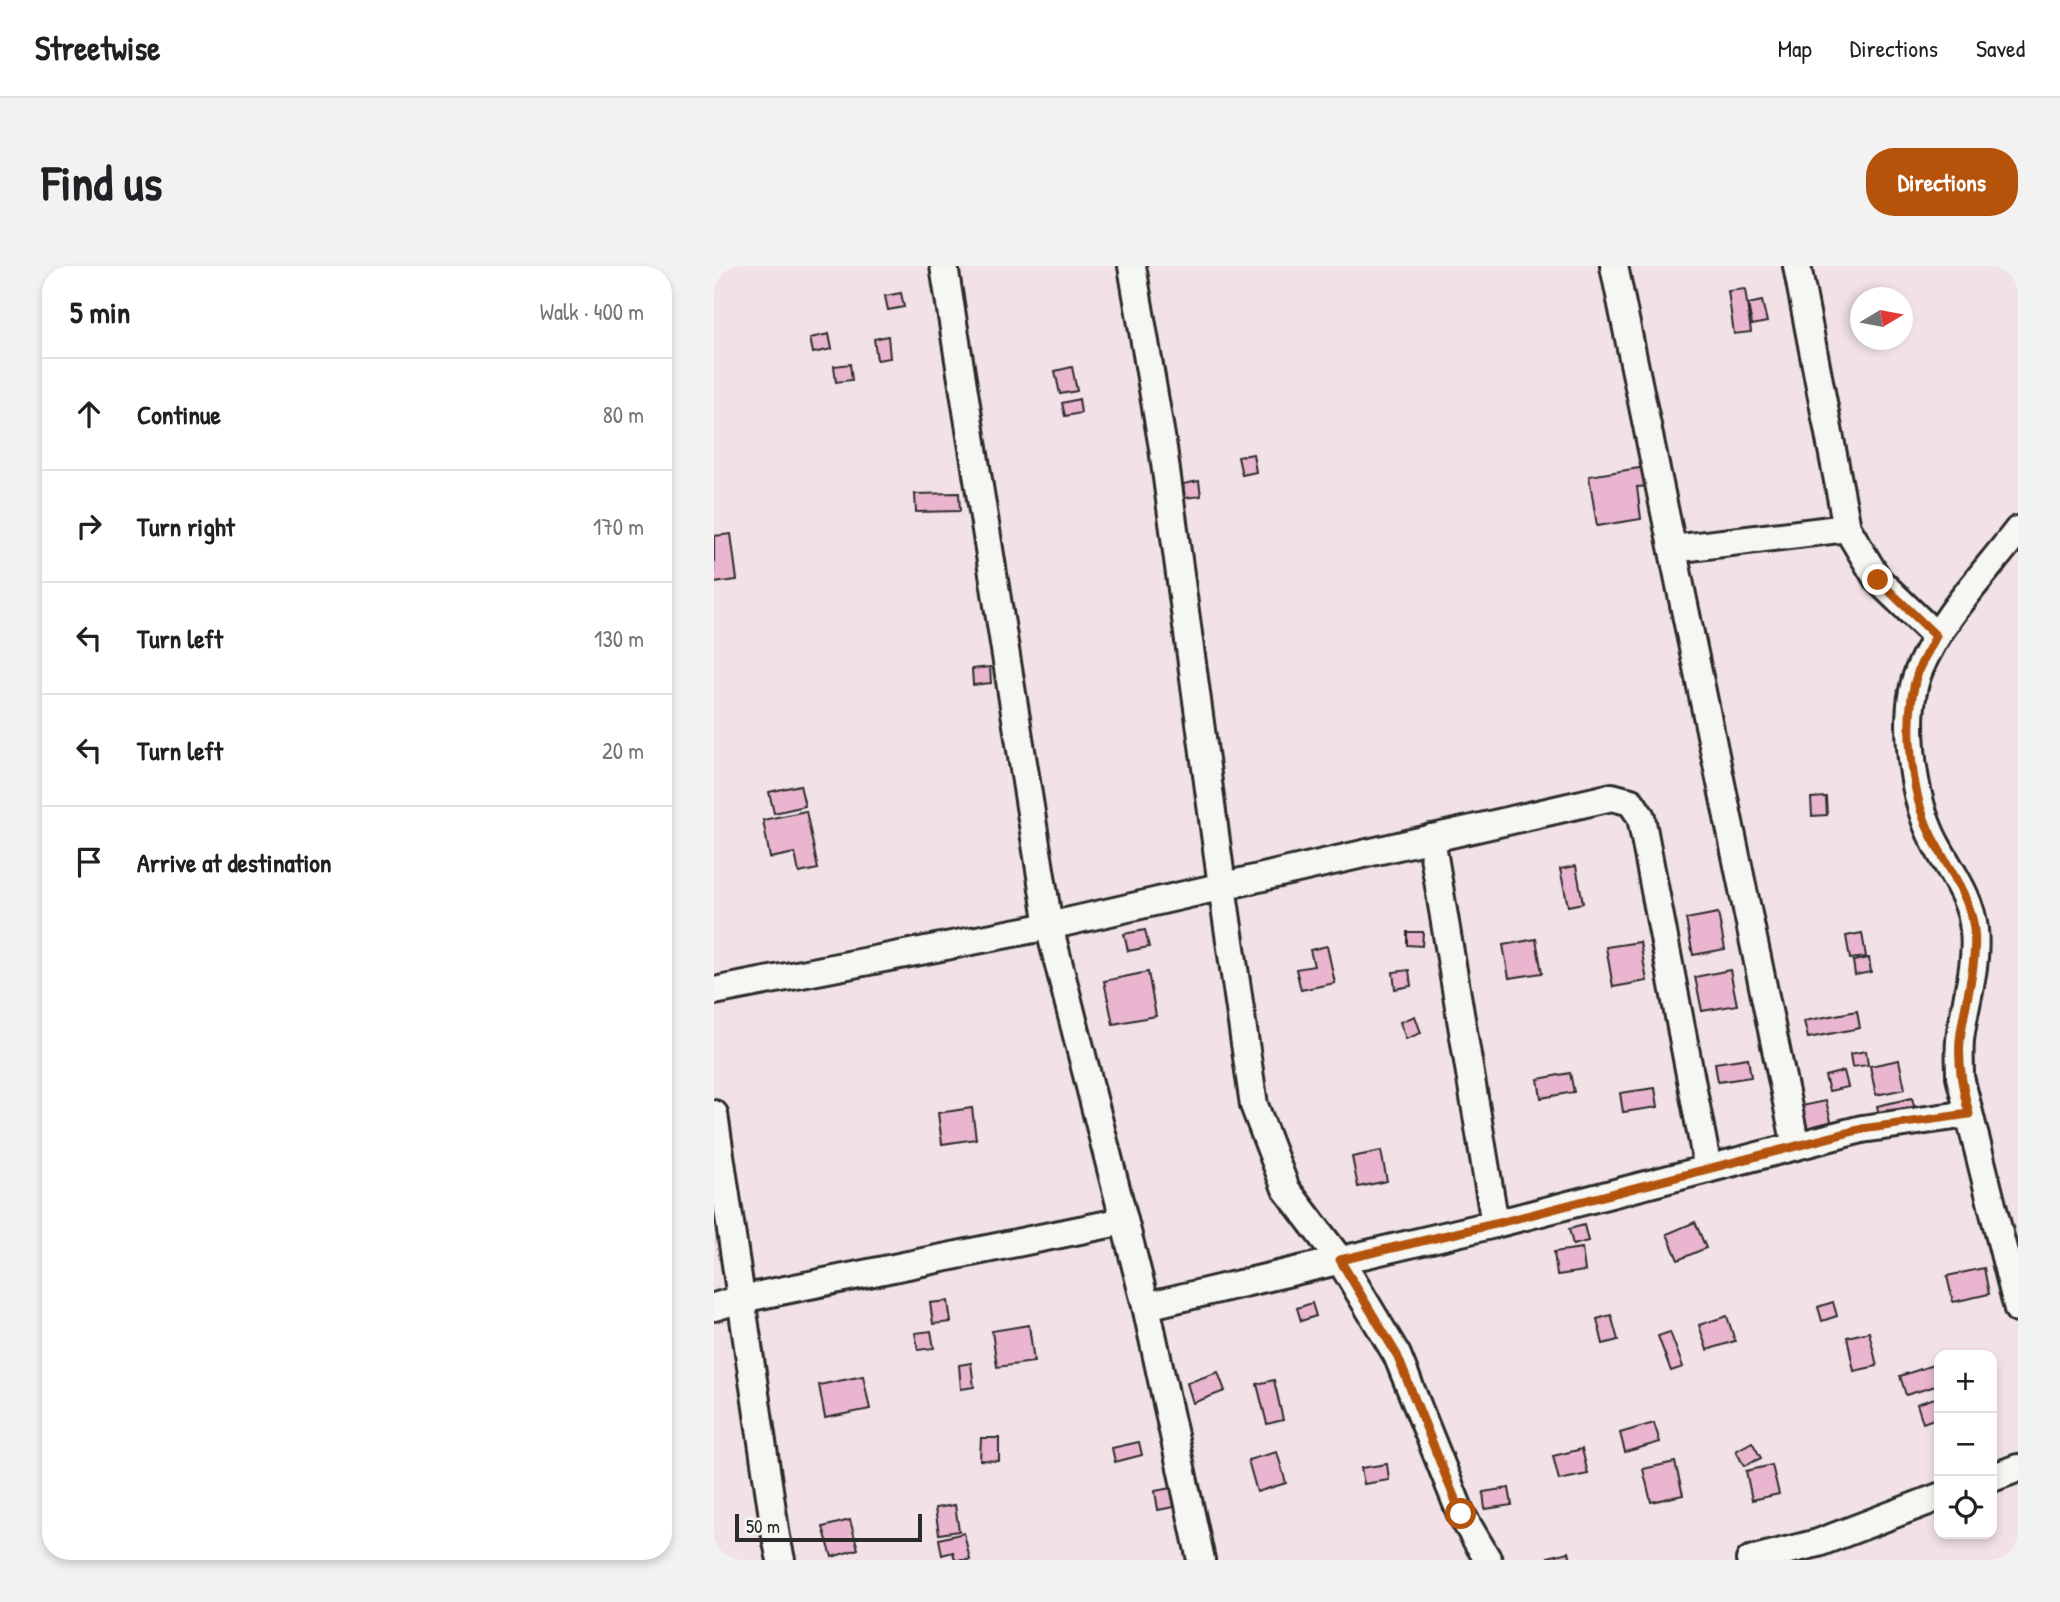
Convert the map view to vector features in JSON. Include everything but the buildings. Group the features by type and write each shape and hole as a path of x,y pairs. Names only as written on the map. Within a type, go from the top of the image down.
{"street":[{"path":"944,266 1049,926 1146,1306 1200,1560"},
{"path":"1132,266 1163,449 1254,1105 1286,1189 1340,1260 1397,1355 1461,1514 1488,1560"},
{"path":"1614,266 1796,1146"},
{"path":"1797,266 1847,528 1878,580 1936,636"},
{"path":"1673,549 1847,528"},
{"path":"2018,530 1936,636 1919,670 1911,708 1911,754 1917,796 1926,821 1966,899 1974,928 1974,957 1960,1041 1960,1077 2018,1309"},
{"path":"714,991 1049,926 1612,797 1631,802 1641,817 1708,1169"},
{"path":"1431,838 1495,1224"},
{"path":"714,1114 781,1560"},
{"path":"1146,1306 1495,1224 1862,1129 1969,1114"},
{"path":"714,1307 741,1298 1124,1221"},
{"path":"1997,1476 2018,1468"},
{"path":"1750,1560 1818,1542 1934,1499"}],"route":[{"path":"1461,1514 1397,1355 1340,1260 1495,1224 1862,1129 1969,1114 1960,1077 1960,1041 1974,957 1974,928 1966,899 1931,834 1917,796 1911,754 1911,708 1919,670 1936,636 1878,580"}]}
